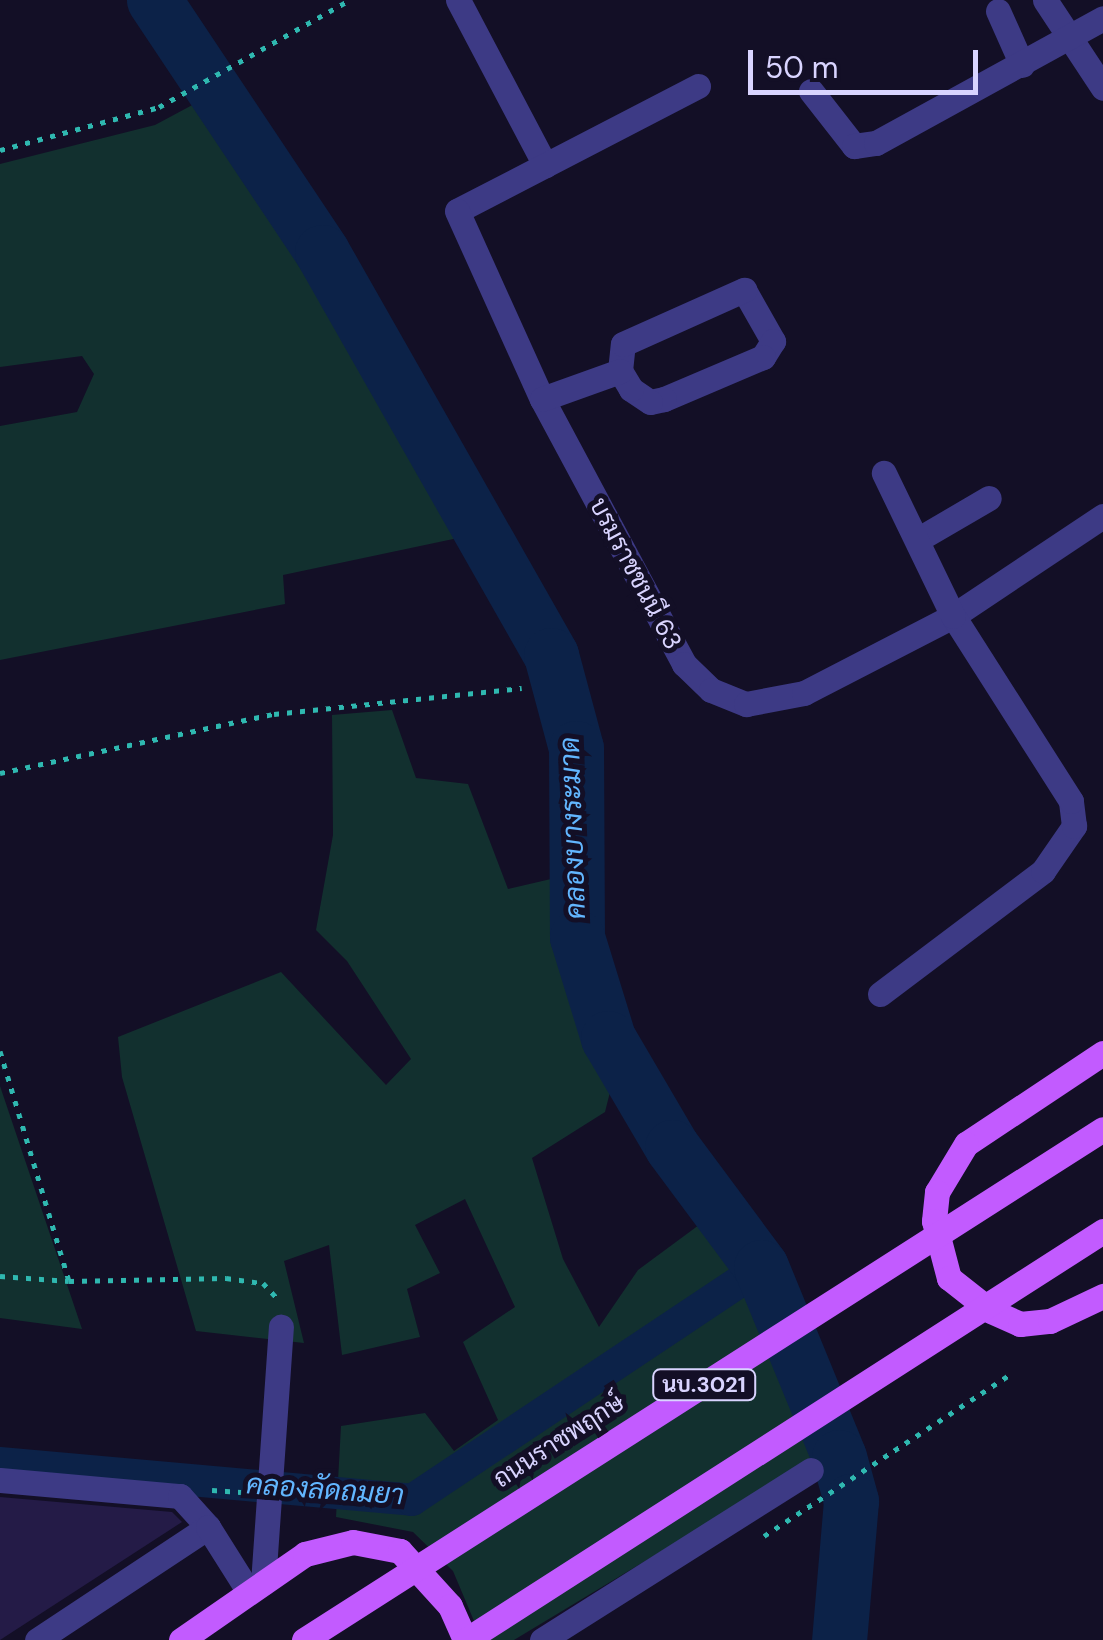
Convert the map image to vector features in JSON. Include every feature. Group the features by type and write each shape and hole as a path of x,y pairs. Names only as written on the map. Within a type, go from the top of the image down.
{"main road":[{"path":"1103,1053 966,1144 937,1192 934,1221 949,1278 991,1311 1020,1324 1050,1321 1103,1296"},
{"name":"ถนนราชพฤกษ์","path":"304,1640 1103,1129"},
{"path":"182,1640 328,1544 376,1544 400,1551 430,1579 466,1640 1103,1231"}],"street":[{"path":"458,0 545,165 698,86"},
{"path":"1045,0 1067,40 1103,88"},
{"path":"998,12 1022,65"},
{"path":"811,91 843,136 863,146 1022,65 1103,18"},
{"name":"บรมราชชนนี 63","path":"545,165 457,210 542,400 662,631 711,690 746,704 773,702 954,616 1103,516"},
{"path":"733,292 752,296 773,341 763,358 664,399 640,398 620,371 632,337 733,292"},
{"path":"542,400 620,371"},
{"path":"880,994 1042,871 1074,826 1071,801 954,616 884,473"},
{"path":"917,540 989,498"},
{"path":"256,1588 274,1460 281,1327"},
{"path":"542,1640 811,1470"},
{"path":"0,1480 180,1496 256,1588"},
{"path":"37,1640 208,1527"}],"path":[{"path":"0,150 159,107 350,0"},
{"path":"0,773 274,714 522,688"},
{"path":"0,1050 69,1281"},
{"path":"0,1276 69,1281 263,1283 276,1292 281,1327"},
{"path":"787,1523 920,1440 1011,1374"}],"green space":[{"path":"226,87 468,484 441,499 458,538 283,575 285,604 0,660 0,426 77,412 94,374 82,356 0,367 0,164 155,125"},
{"path":"392,710 416,778 468,784 508,889 551,879 614,1076 605,1112 532,1158 563,1259 599,1327 638,1270 703,1222 737,1262 826,1452 514,1640 482,1640 453,1571 413,1532 336,1517 341,1426 425,1413 454,1451 498,1420 463,1342 515,1307 465,1199 415,1225 440,1273 407,1289 420,1337 342,1355 329,1245 284,1261 304,1343 196,1331 122,1077 118,1037 281,972 386,1085 411,1059 347,961 316,930 333,835 332,715"},
{"path":"0,1086 82,1329 0,1318"}],"building":[{"path":"0,1497 172,1512 182,1522 0,1640"}],"waterway":[{"name":"คลองบางระมาด","path":"154,0 322,252 551,655 576,748 577,937 608,1038 672,1147 761,1267 839,1457 851,1501 839,1640"},
{"name":"คลองลัดถมยา","path":"0,1463 412,1500 761,1267"}]}
